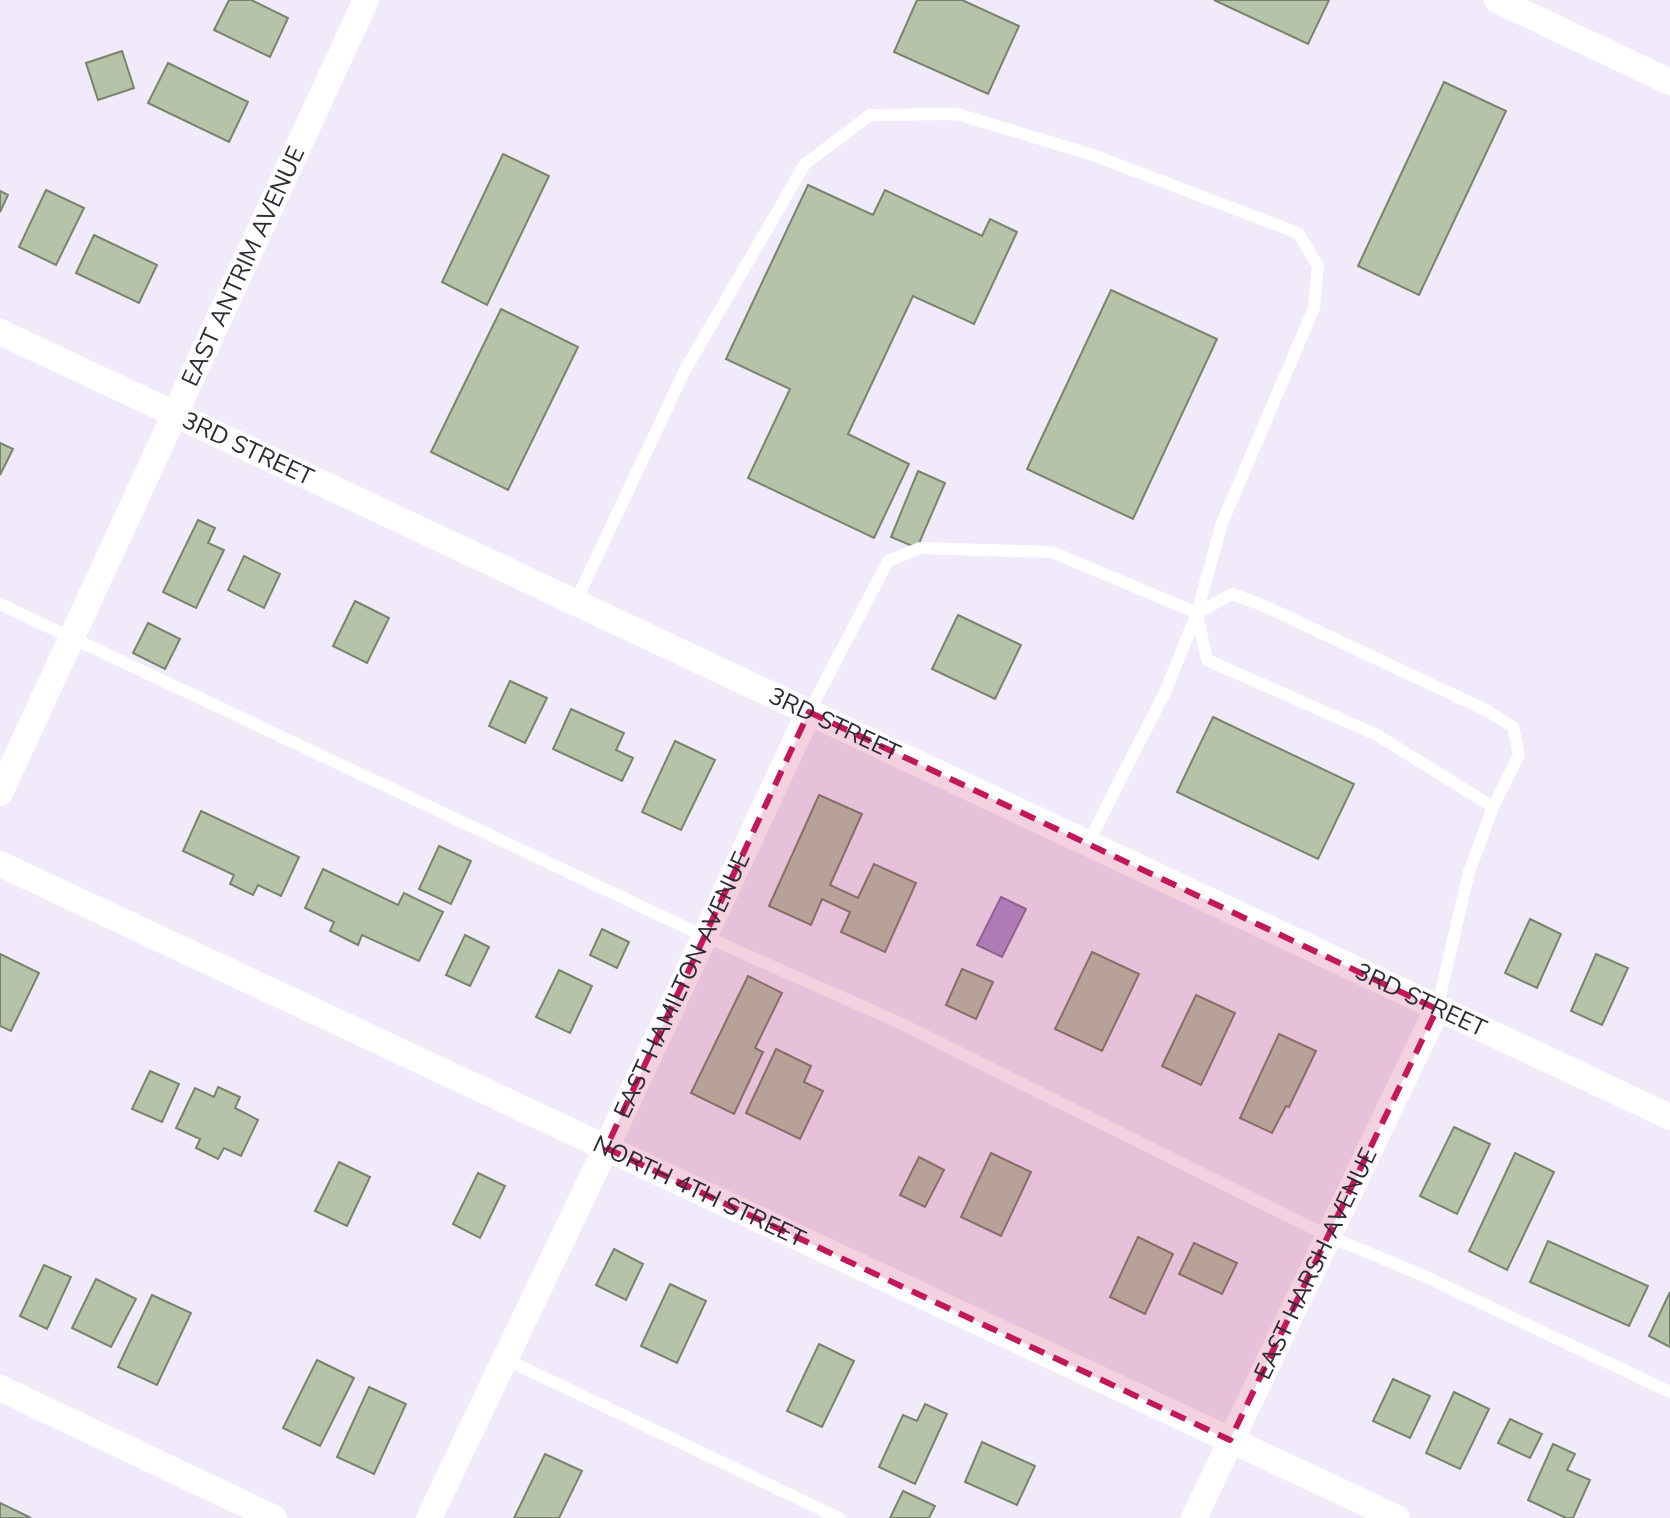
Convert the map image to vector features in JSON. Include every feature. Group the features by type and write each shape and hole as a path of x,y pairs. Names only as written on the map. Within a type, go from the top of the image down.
{"street":[{"name":"EAST ANTRIM AVENUE","path":"0,793 366,0"},
{"path":"1497,0 1670,82"},
{"name":"3RD STREET","path":"0,332 1670,1117"},
{"name":"EAST HAMILTON AVENUE","path":"429,1518 809,712"},
{"name":"NORTH 4TH STREET","path":"0,864 1397,1518"},
{"name":"EAST HARSH AVENUE","path":"1194,1518 1437,1009"},
{"path":"0,1388 274,1518"}],"lane":[{"path":"575,603 685,370 805,164 870,115 957,114 1090,154 1298,233 1318,266 1314,308 1222,523 1197,613 1165,692 1088,843"},
{"path":"809,712 888,561 920,548 1052,552 1197,613"},
{"path":"1197,613 1232,594 1262,605 1486,710 1513,727 1519,755 1493,807 1469,872 1437,1009"},
{"path":"0,604 704,936 900,1023 1328,1236 1422,1275 1670,1392"},
{"path":"1197,613 1207,660 1377,735 1493,807"},
{"path":"505,1359 839,1518"}],"highlighted area":[{"path":"809,712 1437,1009 1230,1440 606,1148"}],"shaded area":[{"path":"1001,897 1026,909 1002,957 977,945"}],"building":[{"path":"229,0 251,0 288,18 270,57 214,30"},
{"path":"917,0 962,0 1019,26 988,94 894,52"},
{"path":"1214,0 1329,0 1308,44"},
{"path":"122,51 134,88 98,100 86,63"},
{"path":"168,63 248,102 229,142 148,103"},
{"path":"1444,82 1506,111 1419,295 1358,266"},
{"path":"503,154 549,176 487,305 442,282"},
{"path":"808,185 873,215 885,190 982,236 990,219 1017,232 974,324 913,296 848,434 909,464 874,538 748,478 790,389 726,359"},
{"path":"46,190 84,208 56,265 19,247"},
{"path":"0,191 8,195 0,212"},
{"path":"94,235 157,265 139,303 76,273"},
{"path":"1111,290 1217,339 1133,519 1027,469"},
{"path":"501,309 578,347 508,490 431,452"},
{"path":"0,443 13,449 0,475"},
{"path":"918,471 945,483 917,548 891,537"},
{"path":"198,520 215,528 208,543 224,550 196,608 163,592"},
{"path":"244,556 280,574 264,608 228,590"},
{"path":"355,601 389,618 367,663 333,646"},
{"path":"958,615 1021,645 995,699 932,669"},
{"path":"148,623 180,639 165,669 133,653"},
{"path":"510,681 547,698 525,743 489,726"},
{"path":"571,709 624,733 616,750 633,758 622,781 553,749"},
{"path":"1213,717 1354,784 1318,859 1177,792"},
{"path":"675,741 715,760 681,830 642,812"},
{"path":"819,795 862,814 830,885 858,898 874,864 916,883 885,952 841,932 850,912 822,899 811,925 769,906"},
{"path":"201,811 299,857 281,896 258,885 253,895 230,884 234,875 183,851"},
{"path":"439,846 471,861 451,904 419,889"},
{"path":"323,869 398,905 404,893 443,912 419,961 362,935 358,945 330,931 334,922 305,908"},
{"path":"1530,919 1561,934 1537,988 1505,973"},
{"path":"602,929 629,942 617,968 590,955"},
{"path":"465,935 489,947 470,986 446,975"},
{"path":"1092,952 1139,974 1102,1051 1055,1029"},
{"path":"0,954 39,973 11,1031 0,1026"},
{"path":"1596,954 1628,968 1602,1025 1571,1011"},
{"path":"962,969 993,982 976,1019 946,1005"},
{"path":"559,970 592,986 570,1033 536,1017"},
{"path":"748,976 782,993 755,1048 763,1052 734,1114 691,1093"},
{"path":"1196,995 1235,1013 1201,1085 1162,1066"},
{"path":"1279,1034 1316,1051 1289,1107 1286,1106 1272,1133 1240,1118"},
{"path":"776,1049 811,1066 804,1082 823,1091 800,1139 746,1113"},
{"path":"150,1071 179,1084 162,1122 132,1109"},
{"path":"218,1087 240,1097 235,1108 258,1120 241,1156 224,1148 218,1159 196,1148 200,1139 176,1128 195,1088 214,1097"},
{"path":"1454,1127 1490,1144 1457,1214 1420,1196"},
{"path":"991,1153 1031,1172 1001,1236 961,1217"},
{"path":"1515,1153 1554,1172 1507,1270 1469,1251"},
{"path":"919,1157 944,1170 925,1207 900,1195"},
{"path":"339,1162 370,1177 347,1226 315,1211"},
{"path":"478,1173 505,1186 480,1238 453,1224"},
{"path":"1138,1237 1173,1254 1145,1314 1110,1297"},
{"path":"1548,1241 1648,1286 1629,1326 1530,1282"},
{"path":"1194,1243 1237,1263 1222,1294 1179,1274"},
{"path":"614,1249 643,1264 626,1300 596,1285"},
{"path":"44,1265 71,1277 47,1329 20,1316"},
{"path":"96,1279 136,1299 111,1347 72,1328"},
{"path":"670,1284 706,1301 677,1363 641,1346"},
{"path":"1670,1292 1670,1347 1649,1336"},
{"path":"152,1295 191,1313 157,1385 118,1367"},
{"path":"819,1344 854,1361 822,1427 787,1411"},
{"path":"317,1360 354,1378 320,1446 283,1428"},
{"path":"1393,1379 1430,1396 1410,1438 1373,1421"},
{"path":"369,1387 406,1404 374,1474 337,1457"},
{"path":"1454,1392 1489,1409 1460,1469 1426,1453"},
{"path":"925,1404 947,1414 915,1484 879,1467 903,1415 917,1421"},
{"path":"1510,1419 1542,1434 1530,1458 1498,1443"},
{"path":"982,1442 1035,1466 1017,1505 965,1482"},
{"path":"1553,1444 1575,1454 1567,1470 1590,1480 1573,1518 1566,1518 1528,1500"},
{"path":"545,1454 582,1471 559,1518 514,1518"},
{"path":"903,1491 935,1506 929,1518 890,1518"},
{"path":"0,1503 31,1518 0,1518"}]}
